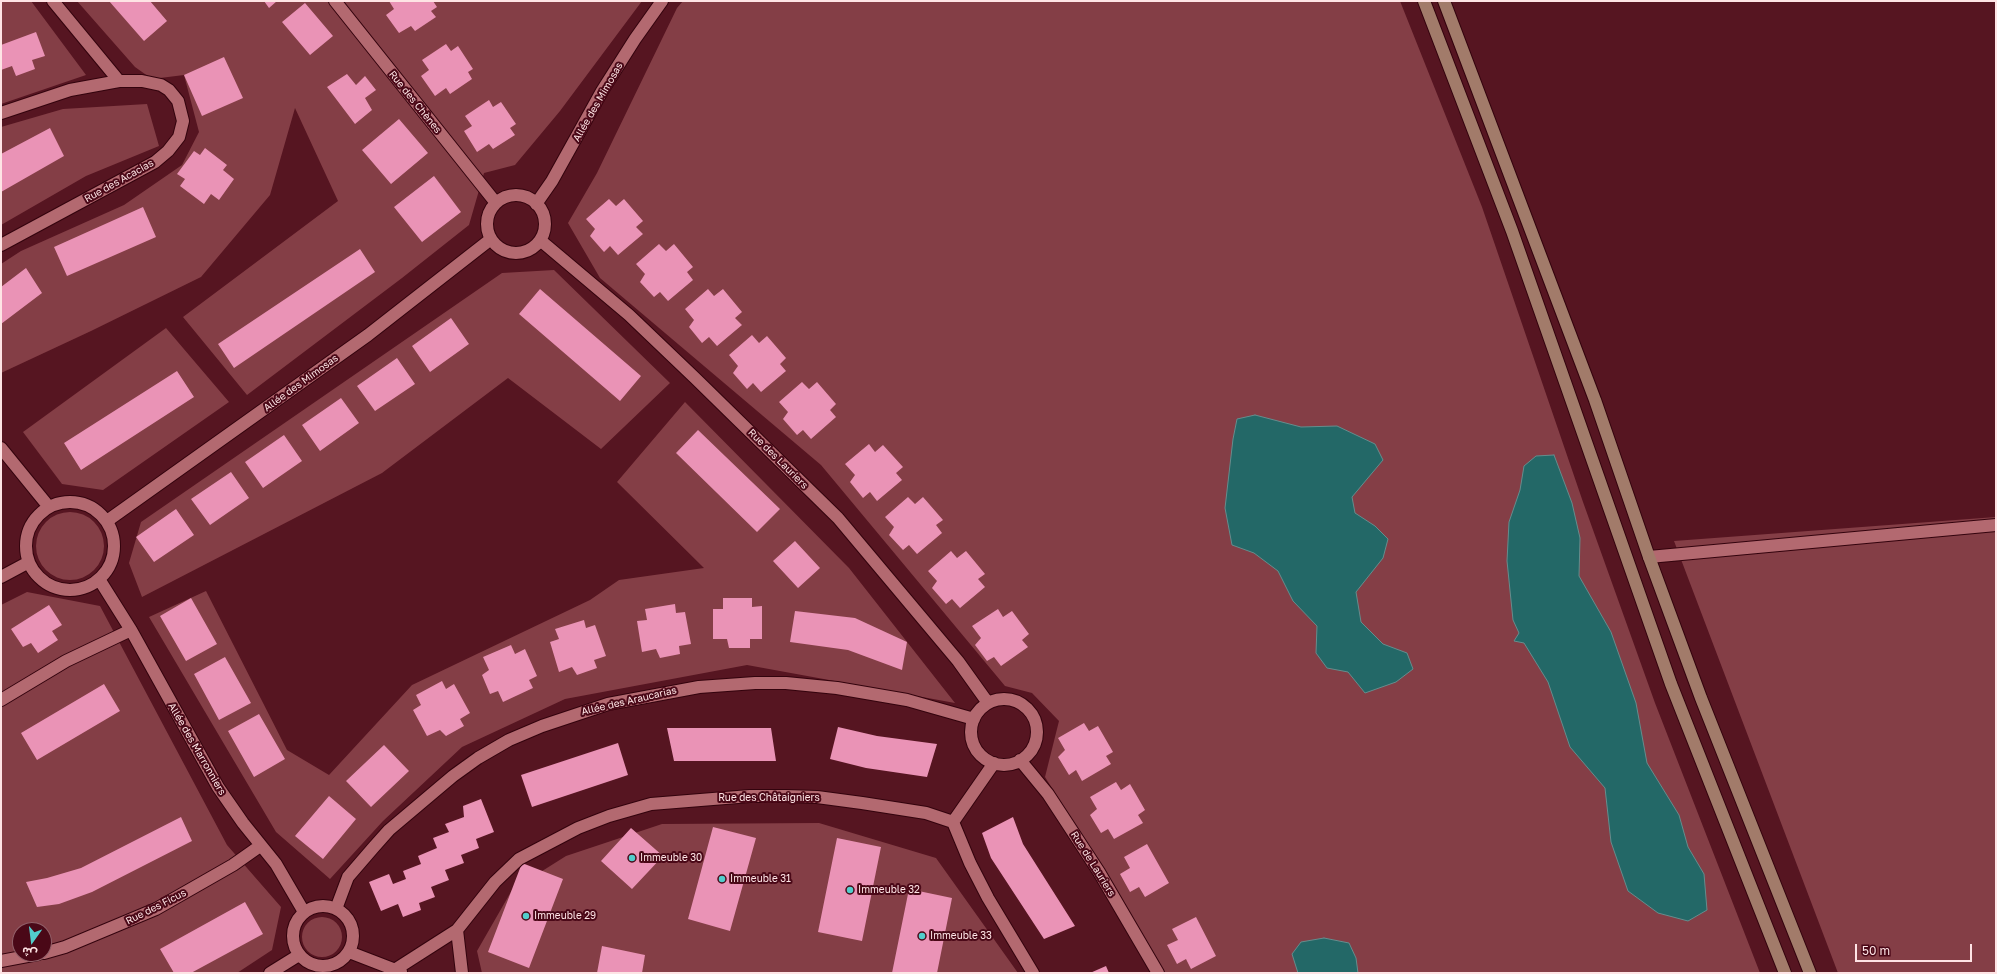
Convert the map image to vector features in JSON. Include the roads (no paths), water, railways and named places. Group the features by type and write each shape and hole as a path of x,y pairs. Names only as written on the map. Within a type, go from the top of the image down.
{"street":[{"path":"53,1 119,81"},
{"name":"Rue des Chènes","path":"335,1 496,203"},
{"name":"Allée des Mimosas","path":"536,204 552,181 602,91 635,39 662,1"},
{"path":"1424,1 1512,231 1671,684 1785,973"},
{"path":"1444,1 1595,400 1648,557 1810,973"},
{"name":"Rue des Acacias","path":"1,113 70,90 119,81 153,82 161,84 174,95 178,101 183,121 179,137 174,145 145,169 1,245"},
{"path":"518,195 528,198 536,204 542,212 544,220 544,230 540,240 533,248 517,253 500,249 491,239 487,230 487,220 490,211 496,203 504,198 518,195"},
{"name":"Allée des Mimosas","path":"107,521 368,335 491,239"},
{"name":"Rue des Lauriers","path":"540,240 629,315 838,518 958,661 988,703"},
{"path":"1,448 49,507"},
{"path":"61,503 80,503 92,508 107,521 112,531 114,548 110,565 100,579 90,586 78,589 60,588 49,584 39,577 29,562 26,550 29,531 35,520 49,507 61,503"},
{"path":"1648,557 1996,525"},
{"path":"1,576 29,562"},
{"name":"Allée des Marronniers","path":"100,579 131,630 218,787 260,846 276,864 304,912"},
{"path":"1,700 66,661 131,630"},
{"name":"Allée des Araucarias","path":"336,909 348,877 373,848 389,830 453,776 478,758 509,740 542,726 608,704 699,687 755,683 786,683 844,689 906,700 974,719"},
{"path":"998,699 1014,700 1024,705 1034,718 1037,734 1035,744 1029,753 1020,760 1008,764 994,763 982,756 975,748 971,734 974,719 979,710 988,703 998,699"},
{"name":"Rue de Lauriers","path":"1020,760 1048,794 1099,872 1158,973"},
{"path":"994,763 953,822 970,862 988,898 1033,973"},
{"name":"Rue des Châtaigniers","path":"399,971 457,930 495,882 519,859 578,828 610,816 651,804 750,796 817,797 926,813 953,822"},
{"name":"Rue des Ficus","path":"52,951 65,947 156,909 232,865 260,846"},
{"path":"323,906 336,909 347,919 352,928 352,942 349,952 338,962 328,966 312,964 299,955 294,946 292,935 295,925 304,912 310,909 323,906"},
{"path":"457,930 462,973"},
{"path":"349,952 399,971"},
{"path":"270,973 299,955"},
{"path":"1,961 12,959"}],"water":[{"path":"1255,415 1301,427 1337,426 1375,444 1383,460 1352,497 1355,513 1375,526 1388,539 1383,558 1356,592 1361,622 1383,644 1407,653 1413,669 1396,682 1365,693 1348,672 1327,668 1316,653 1317,626 1293,601 1278,571 1254,553 1232,545 1225,508 1233,439 1237,419"},
{"path":"1554,455 1572,503 1580,538 1579,576 1611,632 1636,703 1647,763 1679,815 1688,847 1704,874 1707,910 1688,921 1658,913 1628,891 1611,842 1605,788 1570,747 1548,682 1524,643 1514,641 1519,633 1513,620 1507,561 1509,522 1520,490 1524,466 1536,456"},
{"path":"1324,938 1349,943 1356,958 1358,973 1298,973 1292,954 1301,942"}],"place":[{"name":"Immeuble 30","path":"632,858"},
{"name":"Immeuble 31","path":"722,879"},
{"name":"Immeuble 32","path":"850,890"},
{"name":"Immeuble 29","path":"526,916"},
{"name":"Immeuble 33","path":"922,936"}]}
